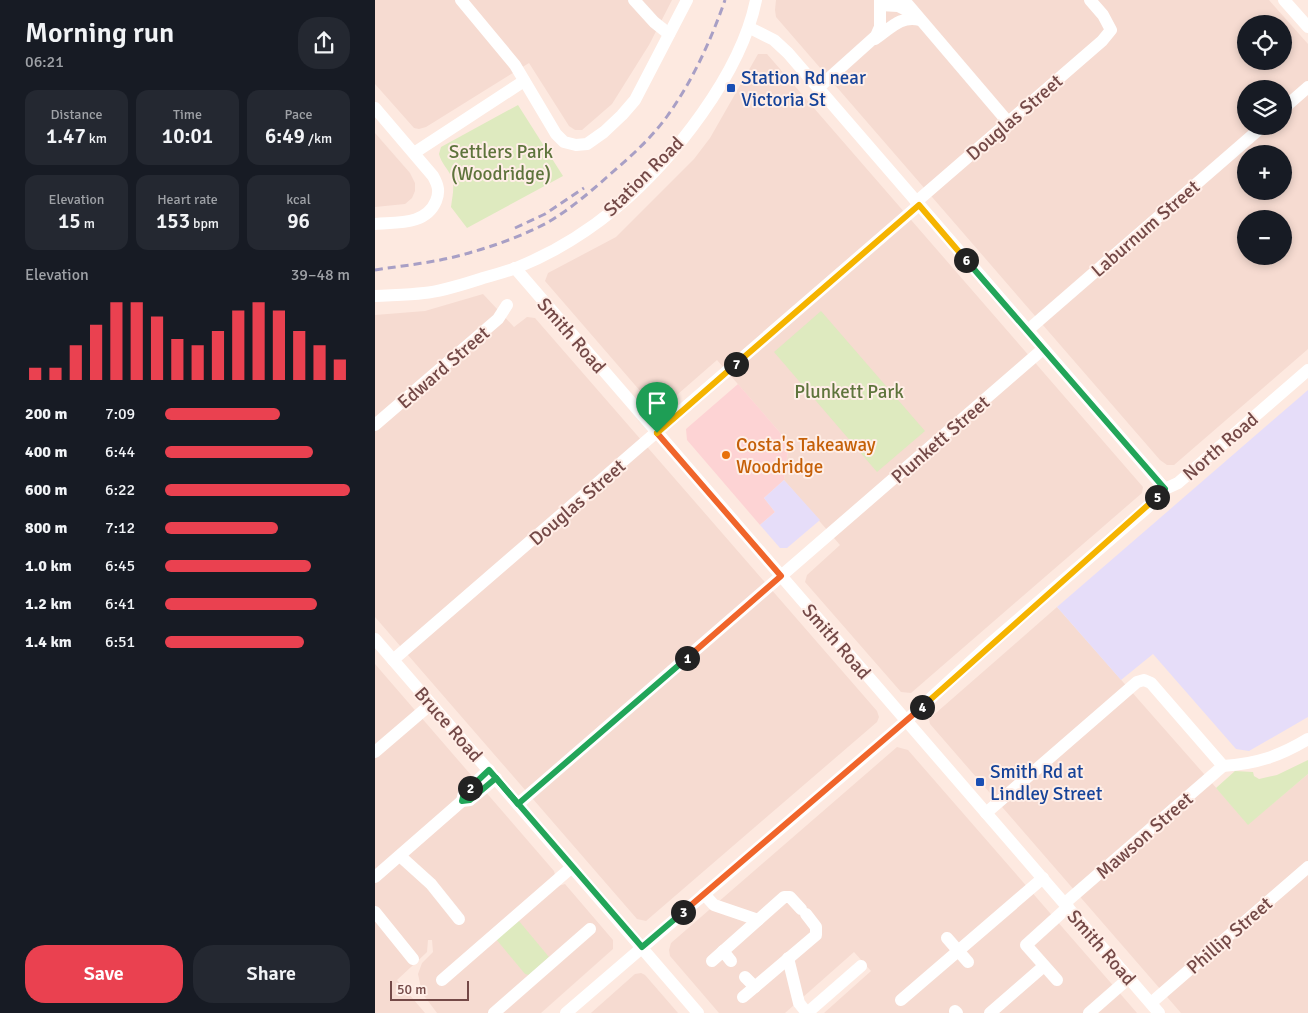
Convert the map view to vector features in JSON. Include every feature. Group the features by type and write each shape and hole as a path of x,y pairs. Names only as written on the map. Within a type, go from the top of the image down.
{"street":[{"path":"461,0 515,65 556,134 564,142 575,145 587,144 604,132 635,100 687,0"},
{"path":"634,0 654,22 669,34"},
{"name":"Station Road","path":"375,296 425,293 454,287 515,268 551,251 583,232 616,208 664,160 694,123 725,77 749,28 756,0"},
{"path":"904,0 1008,122"},
{"name":"Douglas Street","path":"393,660 657,433 1102,41 1111,30 1103,15 1090,0"},
{"path":"1285,0 1308,27"},
{"path":"871,42 880,26 880,2 901,6 919,18"},
{"path":"819,88 898,21 908,18 919,18"},
{"path":"749,28 774,40 819,88 1165,489"},
{"path":"414,153 524,81"},
{"path":"1292,101 1308,87"},
{"path":"375,108 433,176 439,188 432,210 420,219 375,224"},
{"name":"Laburnum Street","path":"1028,330 1253,135"},
{"name":"Smith Road","path":"515,268 1156,1010"},
{"name":"Edward Street","path":"375,425 498,319 507,305"},
{"name":"Plunkett Street","path":"518,804 1043,349"},
{"name":"North Road","path":"566,1013 906,721 991,643 1148,507 1165,489 1178,483 1308,370"},
{"name":"Bruce Road","path":"375,640 698,1013"},
{"path":"986,813 1137,682 1144,680 1151,682 1223,766 1267,760 1308,739"},
{"path":"375,752 431,704"},
{"name":"Mawson Street","path":"1044,966 1026,945 1067,905 1223,766"},
{"path":"375,877 462,801 470,800 492,774"},
{"path":"401,856 431,884 459,919"},
{"path":"442,980 572,866"},
{"name":"Phillip Street","path":"1156,1010 1308,867"},
{"path":"901,1000 1043,878"},
{"path":"704,894 714,905 758,920"},
{"path":"711,961 784,897 790,897 816,927 816,934 743,997"},
{"path":"375,912 413,959"},
{"path":"494,1013 590,929"},
{"path":"947,938 968,962"},
{"path":"723,951 731,962"},
{"path":"789,958 799,1003 807,1013 861,966"},
{"path":"990,1013 1044,966 1057,980"},
{"path":"745,977 755,987"},
{"path":"1089,1013 1129,978"}],"shaded area":[{"path":"375,0 672,0 649,45 612,104 582,130 575,130 569,126 529,63 426,127 414,128 375,84"},
{"path":"776,0 1269,0 1282,15 1237,15 1237,70 1292,70 1292,26 1308,44 1308,349 1174,465 1167,465 1160,460 776,17"},
{"path":"758,54 767,54 1143,487 1142,493 911,693 901,692 805,582 807,575 840,545 784,480 789,443 717,360 662,408 654,407 545,281 548,273 616,237 694,159 710,138"},
{"path":"375,133 410,173 415,183 415,191 412,198 405,204 375,207"},
{"path":"483,294 514,327 527,317 535,318 877,711 879,717 877,722 646,921 637,919 375,617 375,315 425,311"},
{"path":"738,384 789,443 784,480 764,498 775,512 760,525 687,440 686,429"},
{"path":"1308,390 1308,717 1249,751 1236,749 1153,654 1121,680 1057,607"},
{"path":"784,480 820,520 787,548 780,548 760,525 775,512 764,498"},
{"path":"1057,607 1248,824 1308,774 1308,1013 1181,1013 930,724 929,719"},
{"path":"375,664 554,871 558,886 565,884 613,940 613,949 541,1013 437,1013 422,993 418,974 422,963 433,952 432,940 428,940 427,952 397,980 425,1013 375,1013"},
{"path":"897,747 908,750 1137,1013 824,1013 871,971 854,952 785,1013 719,1013 670,956 671,943"},
{"path":"641,973 645,975 678,1013 591,1013 635,974"}],"green space":[{"name":"Settlers Park (Woodridge)","path":"518,105 563,176 467,228 451,207 453,181 440,157 441,147"},
{"name":"Plunkett Park","path":"821,311 925,431 877,472 774,352"},
{"path":"1308,760 1308,774 1248,825 1216,788 1235,771 1253,772 1254,776 1259,779 1277,775"},
{"path":"519,921 549,957 529,975 525,974 496,939"}],"railway":[{"path":"375,270 424,263 491,246 542,226 579,200 639,148 668,115 701,59 725,0"},
{"path":"515,228 545,214 584,188"}],"place":[{"name":"Station Rd near Victoria St","path":"731,88"},
{"name":"Costa's Takeaway Woodridge","path":"726,455"},
{"name":"Smith Rd at Lindley Street","path":"980,782"}],"route":[{"path":"657,433 781,576 518,804 496,778 470,800 462,801 464,793 489,770 518,804 545,835 611,913 642,947 906,721 991,643 1148,507 1165,489 919,205 657,433"}]}
